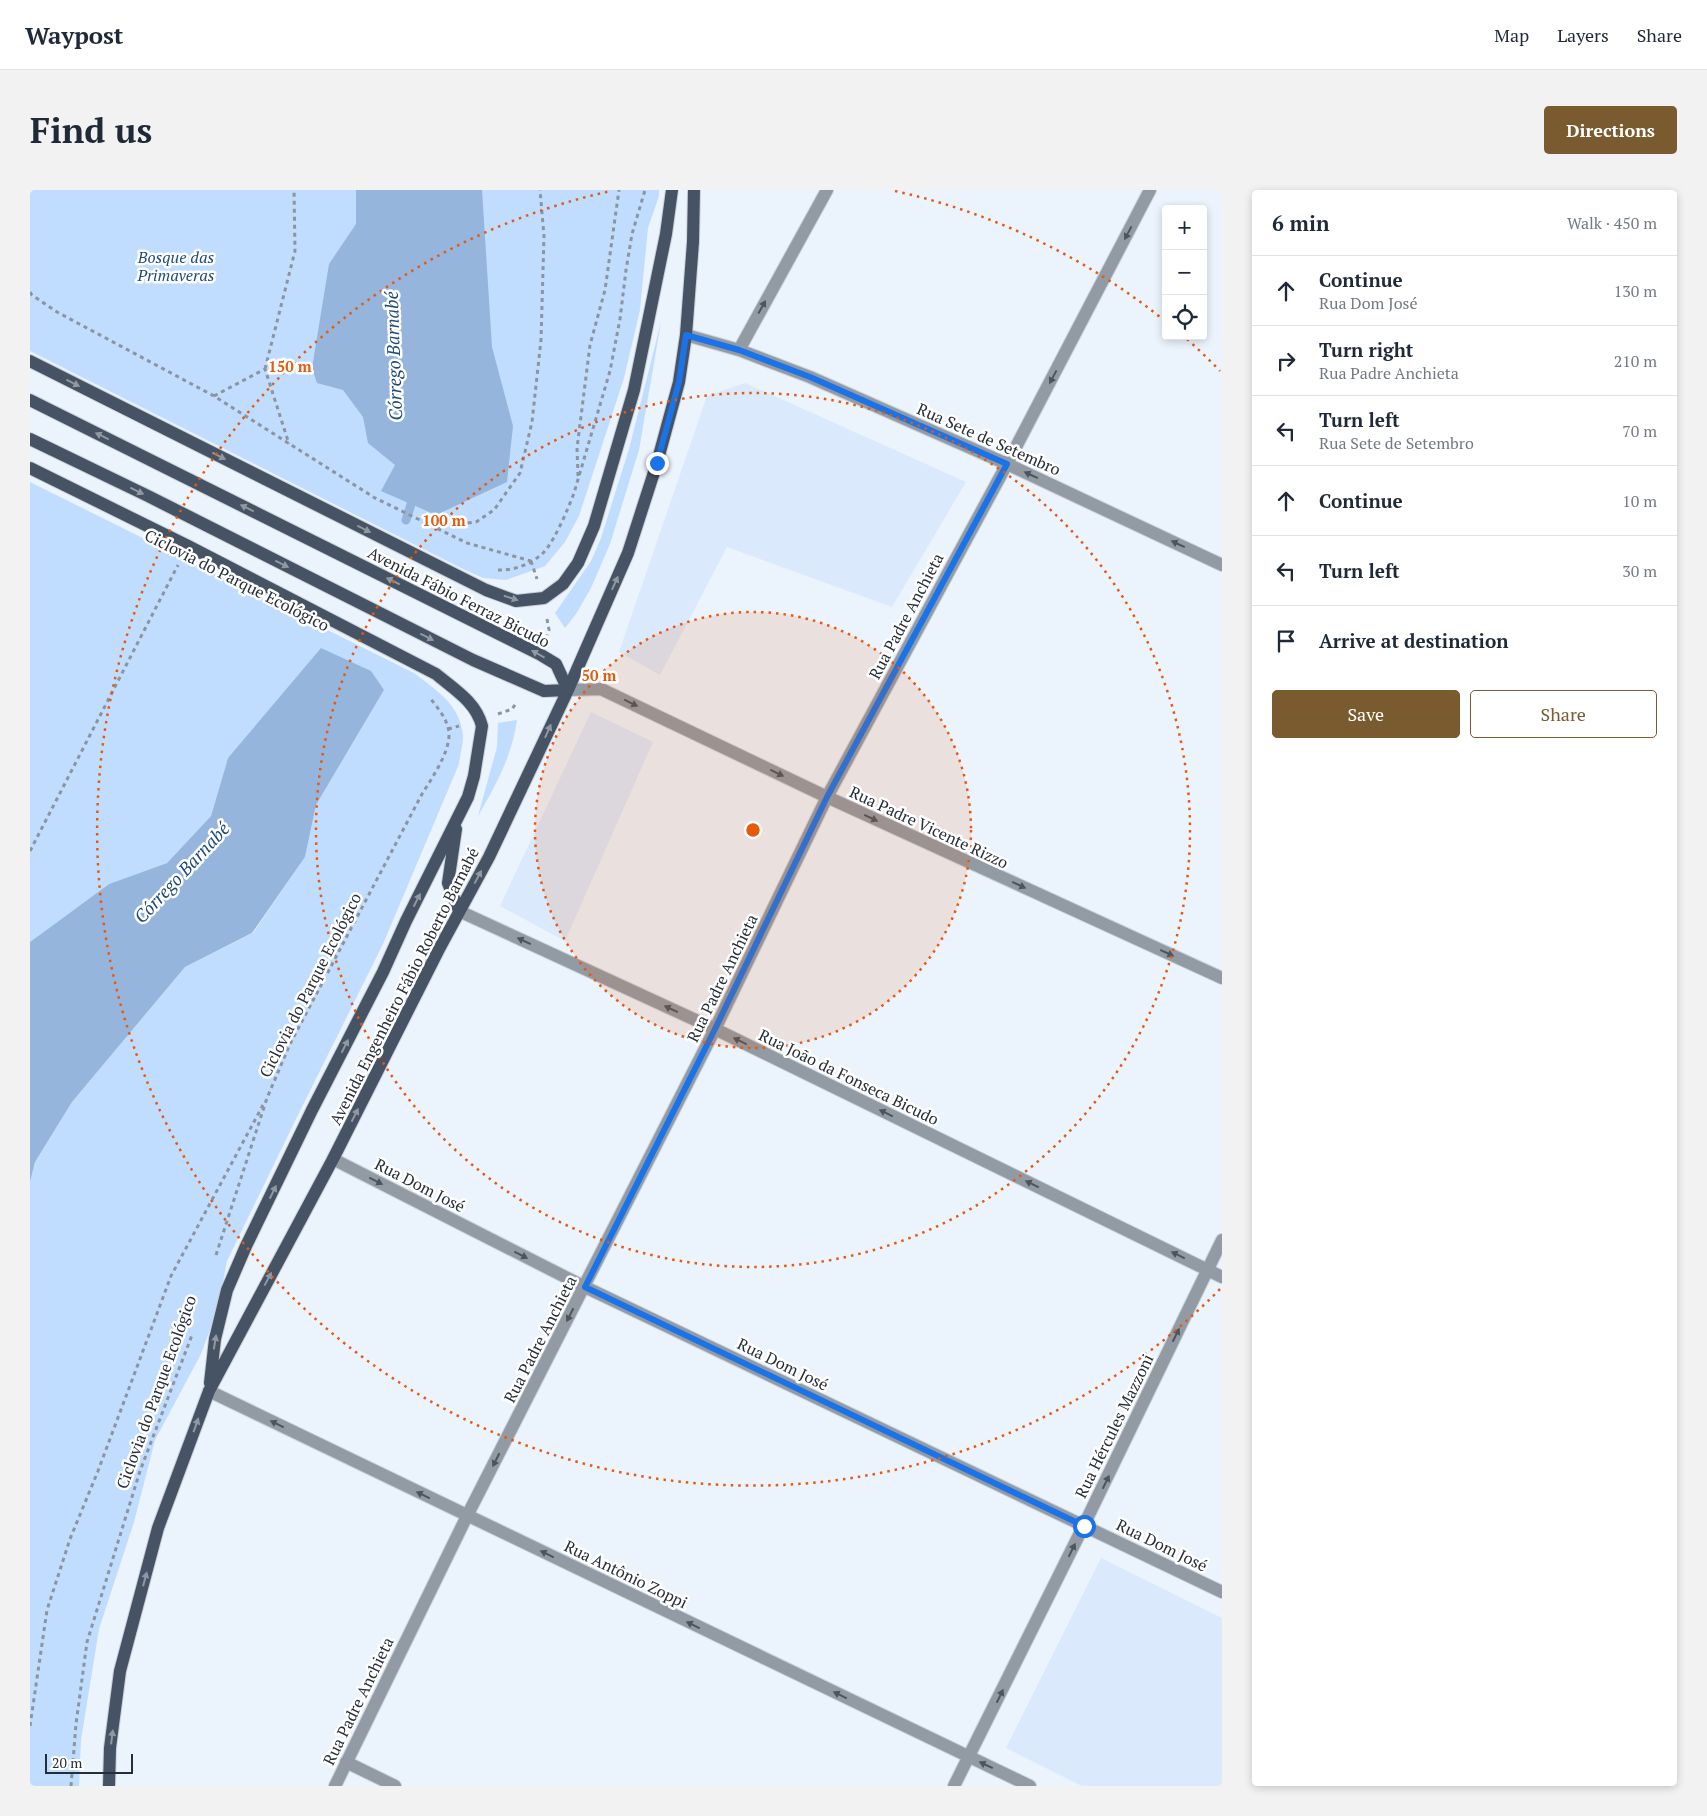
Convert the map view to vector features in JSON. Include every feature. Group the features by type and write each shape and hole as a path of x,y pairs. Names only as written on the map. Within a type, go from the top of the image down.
{"main road":[{"path":"30,361 486,590 516,601 544,598 563,584 578,563 594,526 634,390 666,234 672,190"},
{"name":"Avenida Engenheiro Fábio Roberto Barnabé","path":"109,1786 110,1748 120,1670 158,1528 209,1391 333,1158 489,857 568,690 628,553 657,463 679,382 686,335 693,242 694,190"},
{"name":"Avenida Fábio Ferraz Bicudo","path":"30,400 541,655 556,664 568,690"},
{"path":"30,439 527,685 544,692 568,690"},
{"path":"30,468 188,546 436,674 468,701 482,726 474,776 468,797 406,921 383,972 312,1110 246,1246 227,1290 215,1339 209,1391"},
{"path":"458,818 448,883 459,912"}],"street":[{"path":"739,350 826,190"},
{"name":"Rua Padre Anchieta","path":"335,1786 467,1516 715,1029 827,797 1007,464 1150,190"},
{"name":"Rua Sete de Setembro","path":"686,335 739,350 810,377 1007,464 1222,565"},
{"name":"Rua Padre Vicente Rizzo","path":"568,690 601,688 827,797 1222,978"},
{"name":"Rua João da Fonseca Bicudo","path":"459,912 715,1029 1222,1277"},
{"name":"Rua Dom José","path":"333,1158 585,1287 1222,1592"},
{"name":"Rua Hércules Mazzoni","path":"954,1786 1084,1526 1222,1240"},
{"name":"Rua Antônio Zoppi","path":"209,1391 1030,1786"},
{"path":"346,1762 395,1786"}],"path":[{"path":"290,445 265,369 295,252 294,190"},
{"path":"436,527 476,522 494,510 520,473 532,422 540,340 544,236 540,190"},
{"path":"579,479 577,448 590,345 605,290 620,190"},
{"path":"30,292 32,296 57,312 214,396 376,498 467,542 531,561 544,552 552,540 567,511 579,479 610,371 620,319 630,243 645,190"},
{"path":"214,396 265,369"},
{"name":"Ciclovia do Parque Ecológico","path":"30,851 178,565 186,569"},
{"name":"Ciclovia do Parque Ecológico","path":"215,1261 267,1098 290,1044 437,770 446,748 449,732 442,714 428,696"},
{"path":"30,1726 47,1610 70,1538 98,1471 171,1276 267,1098"},
{"name":"Ciclovia do Parque Ecológico","path":"71,1786 76,1724 88,1642 140,1471 187,1353 192,1334"}],"shaded area":[{"path":"745,383 966,482 892,607 727,547 660,675 619,652 707,396"},
{"path":"591,712 653,742 565,941 500,906"},
{"path":"1101,1558 1222,1618 1222,1786 1082,1786 1006,1748"}],"green space":[{"name":"Bosque das Primaveras","path":"30,190 659,190 659,196 648,228 640,310 624,378 579,516 565,542 545,566 506,580 483,578 30,351"},
{"path":"661,322 639,450 610,544 591,588 576,614 565,628 555,613 591,561 601,538 629,449"},
{"path":"30,482 414,673 446,699 457,715 463,736 459,764 383,944 227,1261 218,1308 201,1354 155,1440 134,1522 99,1629 81,1740 79,1786 30,1786 30,1182 35,1162 72,1102 185,967 253,933 305,857 316,805 384,690 228,758 211,816 167,863 109,884 30,942"},
{"path":"517,720 507,758 478,816 497,747 498,723"}],"water":[{"path":"356,190 482,190 492,347 513,426 507,482 436,515 381,491 395,465 368,443 363,417 343,390 317,383 312,368 329,264 356,224"},
{"path":"321,648 371,671 384,690 316,805 305,857 252,933 185,967 72,1102 35,1162 30,1182 30,942 109,884 167,863 211,816 228,758"}],"waterway":[{"name":"Córrego Barnabé","path":"406,520 414,495"}],"route":[{"path":"657,463 679,382 686,335 739,350 810,377 1007,464 827,797 715,1029 585,1287 1084,1526"}]}
